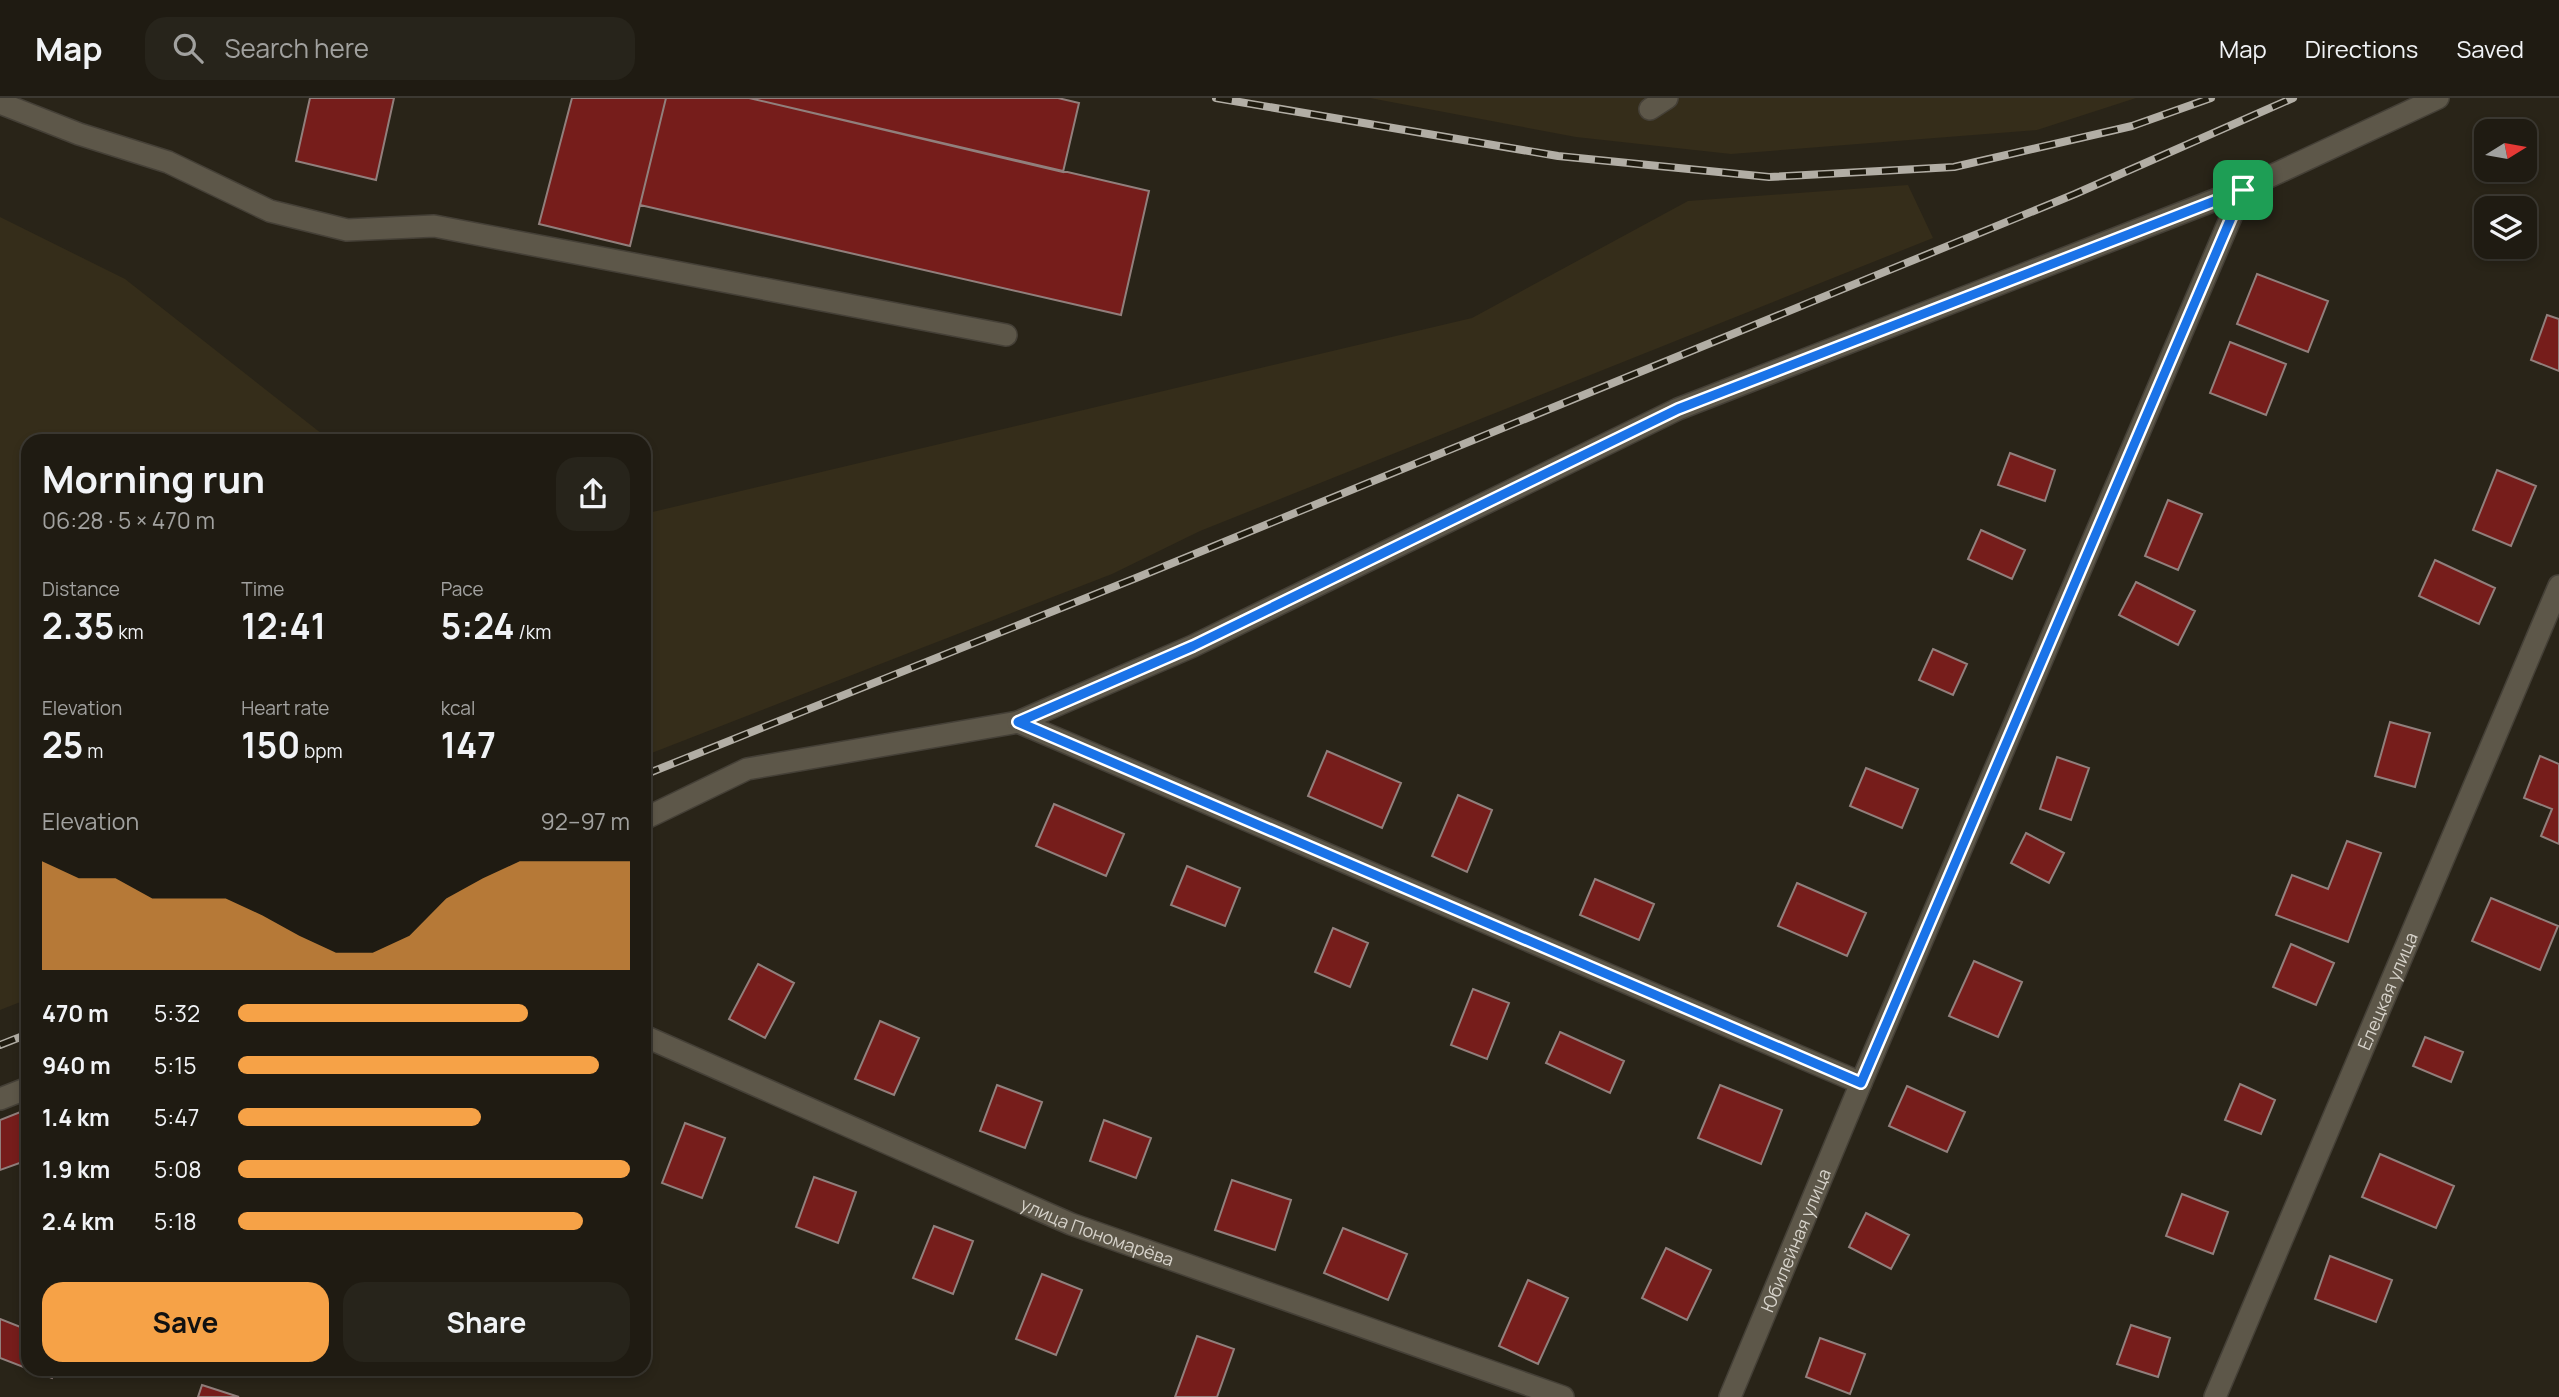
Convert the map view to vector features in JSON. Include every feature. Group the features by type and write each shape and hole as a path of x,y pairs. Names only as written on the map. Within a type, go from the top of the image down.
{"street":[{"path":"651,816 747,769 1018,722 1193,646 1678,409 2243,190 2438,98"},
{"path":"0,103 79,134 168,162 270,211 347,230 434,226 1006,335"},
{"name":"Юбилейная улица","path":"1730,1397 1861,1083 2243,190"},
{"name":"Елецкая улица","path":"2215,1397 2559,586"},
{"path":"1018,722 1861,1083"},
{"name":"улица Пономарёва","path":"651,1039 1071,1224 1563,1397"},
{"path":"0,1099 21,1091"}],"shaded area":[{"path":"1370,98 2136,98 2037,130 1731,154 1576,137"},
{"path":"1908,185 1933,238 1200,531 1112,574 651,753 651,512 1472,318 1688,201"},
{"path":"0,217 125,279 322,434 21,434 21,1002 0,1010"}],"building":[{"path":"310,98 394,98 376,180 296,161"},
{"path":"572,98 666,98 630,246 539,224"},
{"path":"666,98 749,98 1149,191 1121,315 640,205"},
{"path":"749,98 1058,98 1079,103 1063,172"},
{"path":"2257,274 2328,301 2308,352 2237,324"},
{"path":"2547,315 2559,319 2559,371 2531,360"},
{"path":"2230,342 2286,364 2266,415 2210,393"},
{"path":"2010,453 2055,470 2045,501 1998,485"},
{"path":"2497,470 2536,486 2511,546 2473,530"},
{"path":"2168,500 2202,514 2178,570 2145,556"},
{"path":"1981,530 2025,550 2012,579 1968,559"},
{"path":"2435,560 2495,588 2479,624 2419,596"},
{"path":"2136,582 2195,611 2178,645 2119,615"},
{"path":"1933,649 1967,664 1953,695 1919,680"},
{"path":"2390,722 2430,733 2415,787 2375,776"},
{"path":"1327,751 1401,783 1382,828 1308,796"},
{"path":"2540,756 2559,764 2559,844 2541,836 2552,809 2524,798"},
{"path":"2057,757 2089,768 2071,820 2040,809"},
{"path":"1866,768 1918,789 1902,828 1850,806"},
{"path":"1458,795 1492,810 1467,872 1432,856"},
{"path":"1054,804 1124,834 1106,876 1036,846"},
{"path":"2026,833 2064,853 2049,883 2011,863"},
{"path":"2347,841 2381,853 2348,942 2276,915 2292,875 2328,889"},
{"path":"1187,866 1240,888 1225,926 1171,905"},
{"path":"1595,879 1654,904 1639,940 1580,915"},
{"path":"1797,883 1866,913 1847,956 1778,926"},
{"path":"2491,898 2558,926 2540,970 2472,941"},
{"path":"1333,928 1368,943 1350,987 1315,972"},
{"path":"2291,944 2334,963 2316,1005 2273,987"},
{"path":"1974,961 2022,982 1998,1037 1949,1016"},
{"path":"758,964 794,983 765,1038 729,1019"},
{"path":"1473,989 1509,1003 1487,1059 1451,1045"},
{"path":"880,1021 919,1038 894,1095 855,1079"},
{"path":"1560,1032 1624,1061 1610,1093 1546,1063"},
{"path":"2425,1037 2463,1052 2451,1082 2413,1066"},
{"path":"2240,1084 2275,1100 2261,1134 2225,1120"},
{"path":"997,1085 1042,1102 1025,1148 980,1131"},
{"path":"1720,1085 1782,1110 1761,1164 1698,1138"},
{"path":"1907,1086 1965,1112 1947,1152 1889,1126"},
{"path":"21,1112 21,1162 0,1170 0,1120"},
{"path":"1104,1120 1151,1138 1136,1178 1090,1161"},
{"path":"685,1123 725,1138 702,1198 662,1183"},
{"path":"2380,1154 2454,1186 2436,1228 2362,1197"},
{"path":"814,1177 856,1192 838,1243 796,1227"},
{"path":"1232,1180 1291,1200 1275,1250 1215,1230"},
{"path":"2182,1194 2228,1212 2213,1254 2166,1236"},
{"path":"1866,1213 1909,1235 1891,1269 1849,1247"},
{"path":"934,1226 973,1241 953,1294 913,1278"},
{"path":"1343,1228 1407,1254 1388,1300 1324,1273"},
{"path":"1666,1248 1711,1270 1687,1320 1642,1298"},
{"path":"2330,1256 2392,1280 2376,1322 2315,1299"},
{"path":"1042,1274 1082,1290 1056,1355 1016,1339"},
{"path":"1528,1280 1568,1298 1538,1364 1499,1346"},
{"path":"0,1319 21,1327 21,1366 0,1358"},
{"path":"2131,1325 2170,1338 2158,1377 2117,1364"},
{"path":"1197,1336 1234,1349 1217,1397 1175,1397"},
{"path":"1820,1338 1865,1354 1850,1394 1806,1377"},
{"path":"202,1385 239,1397 198,1397"}],"railway":[{"path":"1216,98 1558,156 1769,177 1954,167 2132,126 2211,98"},
{"path":"651,772 1136,578 2075,194 2293,98"},
{"path":"0,1045 21,1037"}],"route":[{"path":"2243,190 1861,1083 1018,722 1193,646 1678,409 2243,190"}]}
